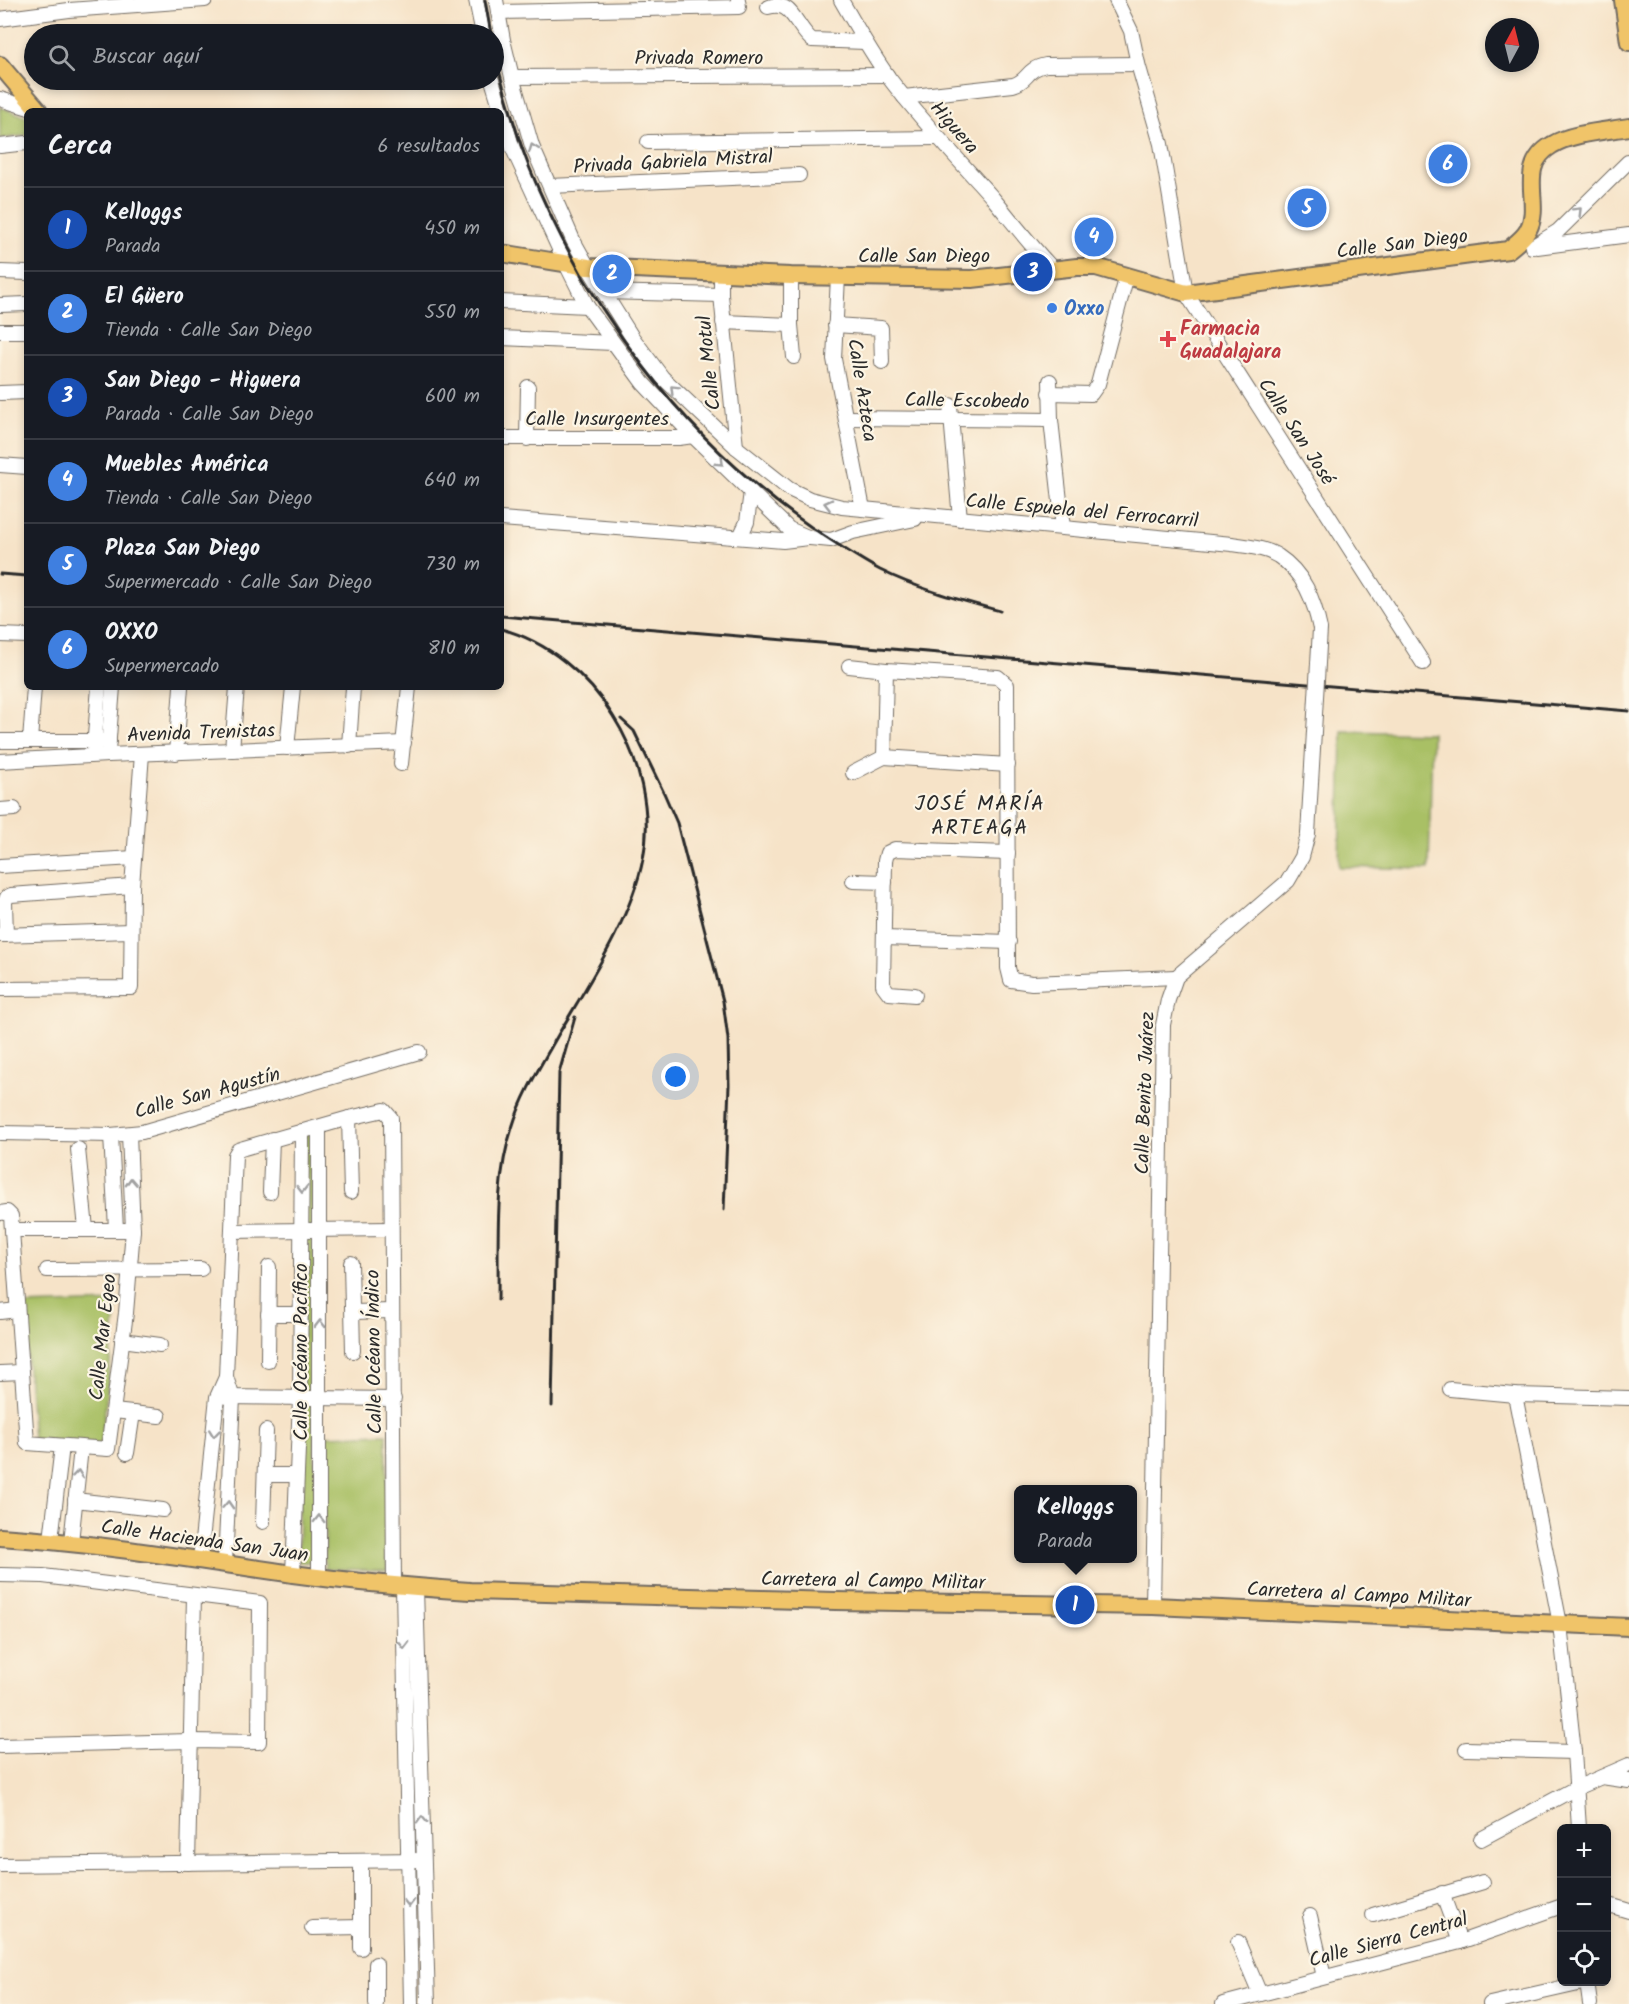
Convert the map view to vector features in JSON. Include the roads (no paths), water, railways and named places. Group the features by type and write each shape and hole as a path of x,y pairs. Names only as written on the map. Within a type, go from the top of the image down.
{"main road":[{"path":"1623,0 1629,42"},
{"path":"0,65 36,108"},
{"path":"1508,250 1528,230 1532,202 1530,184 1534,165 1540,154 1552,144 1572,137 1629,127"},
{"path":"1611,130 1629,134"},
{"name":"Calle San Diego","path":"504,254 588,267 791,276 972,279 1053,269 1096,267 1186,292 1508,250"},
{"name":"Calle Hacienda San Juan","path":"0,1537 70,1542 294,1574 404,1587"},
{"name":"Carretera al Campo Militar","path":"404,1587 638,1596 1154,1606 1629,1628"}],"street":[{"path":"0,19 131,2 205,0"},
{"path":"476,0 481,24"},
{"path":"497,6 672,4 739,7 738,0"},
{"name":"Higuera","path":"841,0 865,42 904,97 1053,269"},
{"name":"Calle San José","path":"1116,0 1131,31 1161,144 1186,292 1423,663"},
{"name":"Calle Espuela del Ferrocarril","path":"497,6 501,24"},
{"path":"768,7 782,6 788,10 806,36 812,40 865,42"},
{"name":"Calle Espuela del Ferrocarril","path":"504,39 532,147 573,240 632,337 662,377 736,447 796,493 827,504 863,509 1232,543 1277,555 1294,570 1308,588 1320,629 1308,834 1302,857 1288,881 1176,977"},
{"path":"904,97 1013,85 1020,83 1031,69 1046,64 1138,64"},
{"name":"Privada Romero","path":"512,77 888,75"},
{"name":"Calle Espuela del Ferrocarril","path":"495,90 501,108"},
{"path":"0,99 29,108"},
{"name":"Calle Espuela del Ferrocarril","path":"504,119 513,149 587,306 643,384 778,520 789,529 810,538 831,540 853,532 928,516"},
{"path":"648,142 938,138"},
{"path":"0,146 24,143"},
{"path":"1532,247 1558,231 1628,162"},
{"name":"Privada Gabriela Mistral","path":"549,186 799,175"},
{"name":"Calle San Diego","path":"1508,250 1629,234"},
{"path":"0,272 24,273"},
{"name":"Calle Motul","path":"721,274 723,322 736,447"},
{"path":"791,276 791,325 794,357"},
{"name":"Calle Azteca","path":"838,276 834,360 863,509"},
{"path":"1062,528 1049,387 1090,394 1094,391 1098,384 1127,276"},
{"path":"604,292 721,295"},
{"path":"504,302 587,306"},
{"path":"0,305 24,304"},
{"path":"723,322 791,325"},
{"path":"835,325 881,327 882,362"},
{"path":"0,331 24,331"},
{"path":"504,338 613,343"},
{"path":"528,387 528,439"},
{"path":"0,393 24,392"},
{"path":"951,412 960,519"},
{"name":"Calle Escobedo","path":"846,418 951,412 1051,420"},
{"name":"Calle Insurgentes","path":"504,438 693,436"},
{"path":"0,465 24,468"},
{"path":"740,537 747,522 751,492"},
{"path":"504,519 783,541 810,538"},
{"path":"0,635 24,636"},
{"path":"849,666 998,677 1007,685 1008,968 1011,980 1032,983 1176,977"},
{"path":"884,757 886,670"},
{"path":"30,741 34,690"},
{"path":"93,756 99,690"},
{"path":"108,755 113,690"},
{"path":"176,753 181,690"},
{"path":"232,750 237,690"},
{"path":"287,748 293,690"},
{"path":"349,746 353,690"},
{"path":"401,764 409,690"},
{"path":"0,741 109,741"},
{"name":"Avenida Trenistas","path":"0,761 404,743"},
{"path":"0,989 130,988 132,886 142,754"},
{"path":"853,773 884,757 1008,765"},
{"path":"0,810 14,809"},
{"path":"915,994 889,993 883,985 885,861 888,853 895,849 1008,853"},
{"path":"0,866 134,858"},
{"path":"853,881 885,882"},
{"path":"131,932 3,935 5,902 11,895 132,886"},
{"path":"884,938 1009,942"},
{"name":"Calle Benito Juárez","path":"1154,1606 1163,1024 1176,977"},
{"name":"Calle San Agustín","path":"0,1133 111,1135 142,1132 419,1052"},
{"name":"Calle Océano Índico","path":"348,1118 380,1110 387,1112 391,1118 394,1399 404,1587"},
{"path":"200,1560 218,1397 226,1377 235,1155 238,1150 244,1148 348,1118 351,1191"},
{"name":"Calle Océano Pacífico","path":"319,1127 319,1577"},
{"name":"Calle Océano Pacífico","path":"294,1574 300,1398 302,1131"},
{"name":"Calle Mar Egeo","path":"81,1448 108,1449 114,1411 133,1230 129,1134"},
{"path":"111,1135 116,1229"},
{"path":"270,1192 272,1139"},
{"path":"78,1149 86,1229"},
{"path":"0,1213 11,1214 27,1443 81,1448 70,1542"},
{"path":"232,1231 391,1228"},
{"path":"12,1230 133,1230"},
{"path":"351,1263 353,1351"},
{"path":"268,1361 269,1268"},
{"path":"47,1270 201,1269"},
{"path":"0,1277 15,1275"},
{"path":"0,1312 17,1311"},
{"path":"353,1312 392,1311"},
{"path":"268,1314 301,1314"},
{"path":"122,1340 160,1345"},
{"path":"0,1373 22,1372"},
{"path":"225,1563 233,1398 226,1377"},
{"path":"1450,1389 1515,1395 1629,1398"},
{"path":"1515,1395 1560,1624 1574,1752 1578,1824"},
{"path":"218,1397 394,1399"},
{"path":"114,1411 159,1416"},
{"path":"127,1453 133,1413"},
{"path":"263,1522 266,1431"},
{"path":"51,1540 62,1446"},
{"path":"265,1475 296,1475"},
{"path":"75,1500 164,1509"},
{"path":"0,1575 44,1576 260,1604 259,1742 0,1746"},
{"path":"404,1587 423,1860 428,2004"},
{"path":"404,1587 411,2004"},
{"path":"188,1863 194,1596"},
{"path":"1466,1749 1574,1752"},
{"path":"1481,1839 1576,1788 1629,1766"},
{"path":"1602,1777 1629,1781"},
{"path":"0,1865 423,1860"},
{"path":"361,1861 361,1948"},
{"path":"1373,1915 1483,1882"},
{"path":"1442,1893 1460,1942"},
{"path":"1611,1906 1629,1911"},
{"name":"Calle Sierra Central","path":"1223,2004 1460,1942 1557,1908"},
{"path":"1310,1916 1324,1977"},
{"path":"312,1928 361,1927"},
{"path":"1238,1942 1260,1995"},
{"path":"376,1964 376,2004"},
{"path":"1490,2004 1569,1986"},
{"path":"1588,1986 1590,2004"}],"railway":[{"path":"485,0 489,24"},
{"path":"504,89 528,164 552,218 579,269 609,319 680,411 764,492 854,555 909,583 1000,611"},
{"path":"0,574 24,576"},
{"path":"504,616 1629,711"},
{"path":"498,1300 500,1191 502,1170 512,1128 532,1080 608,950 619,927 637,881 646,841 645,803 637,767 622,732 603,701 579,674 550,651 535,642 504,630"},
{"path":"621,719 634,731 677,823 723,1001 728,1039 729,1085 724,1210"},
{"path":"552,1406 559,1073 575,1017"}],"place":[{"name":"OXXO","path":"1448,164"},
{"name":"Plaza San Diego","path":"1307,208"},
{"name":"Muebles América","path":"1094,237"},
{"name":"San Diego - Higuera","path":"1033,272"},
{"name":"El Güero","path":"612,274"},
{"name":"Oxxo","path":"1052,308"},
{"name":"Farmacia Guadalajara","path":"1168,339"},
{"name":"Kelloggs","path":"1075,1605"}],"district":[{"name":"JOSÉ MARÍA ARTEAGA","path":"980,815"}]}
